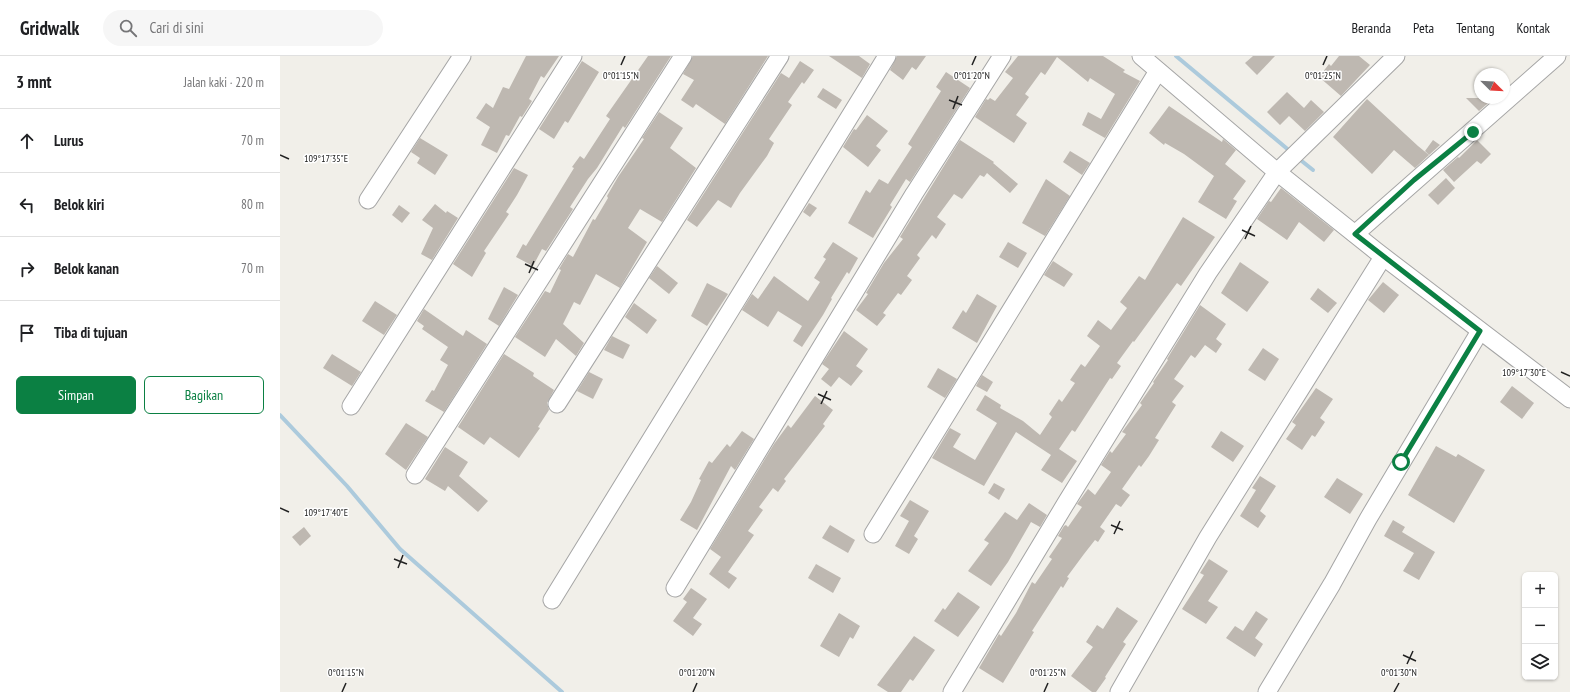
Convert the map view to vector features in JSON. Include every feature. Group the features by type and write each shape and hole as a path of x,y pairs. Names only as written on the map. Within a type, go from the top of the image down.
{"street":[{"path":"368,200 462,56"},
{"path":"351,406 574,56"},
{"path":"415,475 683,56"},
{"path":"558,404 780,56"},
{"path":"552,600 887,56"},
{"path":"675,588 914,194 1002,56"},
{"path":"1141,56 1158,71 1288,162 1355,234 1570,399"},
{"path":"952,692 1066,503 1208,273 1288,162 1396,56"},
{"path":"1355,234 1557,56"},
{"path":"873,534 1158,71"},
{"path":"1119,692 1208,537 1383,257"},
{"path":"1267,692 1332,584 1368,518 1480,331"}],"building":[{"path":"526,56 559,56 544,78 541,76 529,99 532,101 522,117 520,116 509,136 506,135 497,153 481,145 490,127 476,118 486,103 493,108 503,87 509,89"},
{"path":"648,56 671,56 625,128 623,126 597,168 570,207 573,209 546,251 542,249 533,266 516,257 523,244 526,246 574,168 572,167 580,156 584,159 610,119 606,116"},
{"path":"693,56 768,56 725,124 696,104 693,108 681,100 694,80 683,74"},
{"path":"829,56 859,56 870,64 862,78"},
{"path":"897,56 926,56 916,70 912,67 903,80 890,70"},
{"path":"1018,56 1103,56 1125,70 1123,72 1140,81 1105,138 1082,125 1088,112 1101,119 1115,94 1090,78 1088,82 1057,57 1045,75 1041,72 1025,94 1029,97 1016,115 1027,123 1014,143 975,117 986,99 988,100 990,98 995,101 1013,78 1005,72"},
{"path":"1253,56 1275,56 1257,75 1245,63"},
{"path":"1339,56 1359,56 1370,65 1341,96 1319,77 1329,64 1331,66"},
{"path":"582,61 599,72 568,123 565,121 554,139 539,129"},
{"path":"800,61 814,70 804,84 802,82 788,102 792,105 769,139 774,143 767,156 731,208 718,200 697,227 687,220 781,73 789,78"},
{"path":"946,72 970,88 910,182 906,179 890,205 892,207 873,238 848,223 866,190 870,193 879,179 888,184 912,147 908,144 941,91 936,87"},
{"path":"823,88 842,100 836,109 817,97"},
{"path":"1287,92 1304,108 1311,100 1324,112 1305,131 1289,116 1280,125 1267,112"},
{"path":"1466,98 1474,98 1474,104 1487,104 1479,111"},
{"path":"1367,99 1429,155 1415,168 1394,150 1372,174 1333,137"},
{"path":"1169,106 1222,142 1223,139 1236,150 1225,164 1246,181 1233,199 1237,201 1226,219 1198,202 1214,176 1184,154 1165,143 1164,145 1149,133"},
{"path":"659,112 683,128 670,148 696,168 662,222 640,209 628,228 647,242 620,288 596,274 580,305 574,302 563,324 584,343 576,356 556,339 545,357 515,337 545,291 550,293 561,270 559,269 568,254 573,257 593,219 595,220 618,177 644,139 642,138"},
{"path":"867,115 888,131 876,146 881,150 868,167 843,147 854,129 856,130"},
{"path":"420,138 448,155 435,175 417,163 420,158 411,152"},
{"path":"960,140 994,162 993,163 1018,184 1010,193 987,173 984,177 980,175 962,199 954,194 937,217 946,224 936,239 932,235 917,255 920,258 907,276 912,280 901,295 898,293 883,313 886,315 877,326 856,310 868,294 866,293 884,263 903,239 900,237"},
{"path":"1433,140 1440,145 1429,155 1425,151"},
{"path":"1477,140 1491,154 1481,164 1477,161 1454,182 1443,170 1458,157 1459,158"},
{"path":"1070,151 1090,163 1082,175 1063,162"},
{"path":"514,168 528,175 506,212 509,214 484,251 486,253 472,277 453,264"},
{"path":"1446,178 1455,188 1438,205 1428,195"},
{"path":"1046,179 1070,196 1045,236 1022,223"},
{"path":"1281,188 1334,230 1324,242 1299,222 1287,240 1257,219 1269,201 1271,202"},
{"path":"809,203 817,208 810,217 803,212"},
{"path":"435,204 446,213 447,211 458,218 432,260 421,254 433,228 422,220"},
{"path":"399,205 410,213 402,223 392,215"},
{"path":"1183,217 1215,237 1181,286 1177,283 1134,342 1133,341 1117,363 1121,366 1112,379 1110,378 1075,432 1072,430 1059,449 1077,461 1062,483 1041,470 1051,455 1016,432 984,486 932,458 950,428 961,434 953,447 975,460 997,423 976,410 985,395 1001,405 1000,408 1023,421 1040,435 1052,417 1049,414 1059,399 1062,402 1075,383 1070,380 1081,364 1085,367 1100,346 1087,336 1098,320 1111,330 1127,308 1120,302 1139,276 1145,280"},
{"path":"833,242 858,258 849,274 847,272 831,298 832,299 823,315 802,347 793,341 802,326 778,311 768,327 742,310 752,294 758,299 774,276 808,301 820,282 814,278 826,259 823,257"},
{"path":"1008,242 1027,253 1018,268 999,257"},
{"path":"1053,261 1073,274 1064,287 1044,275"},
{"path":"1240,262 1269,282 1247,312 1221,293"},
{"path":"657,266 678,283 669,294 649,278"},
{"path":"1383,282 1399,295 1384,313 1368,300"},
{"path":"707,283 728,294 707,326 691,316"},
{"path":"504,287 518,295 499,326 488,319"},
{"path":"1318,288 1337,303 1328,313 1310,299"},
{"path":"977,294 997,306 977,343 952,328 963,310 966,313"},
{"path":"375,301 397,315 384,335 362,321"},
{"path":"634,303 657,320 647,334 625,317"},
{"path":"1200,305 1226,324 1216,339 1222,344 1216,353 1205,345 1195,358 1191,355 1174,379 1184,386 1172,402 1176,405 1155,438 1159,440 1141,467 1139,465 1122,489 1130,495 1121,507 1116,504 1100,527 1105,531 1098,542 1095,540 1067,577 1069,578 1063,588 1061,586 1032,631 1034,632 1003,683 979,668 999,634 1001,636 1016,613 1032,582 1035,584 1052,559 1049,557 1062,538 1058,536 1064,526 1066,525 1068,527 1082,507 1077,504 1088,489 1095,495 1111,472 1101,465 1110,451 1112,453 1126,434 1122,432 1142,405 1140,403 1154,383 1153,382 1168,360 1167,359"},
{"path":"424,309 463,336 466,330 487,344 444,412 425,401 432,390 434,391 448,365 440,360 448,347 422,329 424,326 417,321"},
{"path":"844,331 868,349 856,366 863,371 851,386 839,377 831,387 821,379 829,369 822,364"},
{"path":"612,336 630,345 623,359 604,350"},
{"path":"1263,348 1279,359 1265,381 1248,370"},
{"path":"332,354 361,372 352,386 323,368"},
{"path":"504,354 534,373 533,376 554,390 547,403 549,410 538,427 540,428 519,458 490,437 484,445 458,427"},
{"path":"938,368 957,379 945,398 927,387"},
{"path":"589,372 603,379 593,399 577,391"},
{"path":"982,375 993,382 987,392 976,386"},
{"path":"1512,386 1534,403 1522,419 1500,402"},
{"path":"1316,388 1333,399 1320,418 1325,422 1315,437 1312,435 1302,450 1286,439 1296,425 1292,422"},
{"path":"815,396 833,410 823,424 825,426 784,479 786,481 778,492 773,488 759,507 763,510 748,531 754,535 728,572 737,578 729,589 709,574 721,557 710,549 774,444 788,425 791,428"},
{"path":"406,423 428,437 406,470 385,454"},
{"path":"742,431 754,439 735,470 731,466 697,530 680,520 691,502 701,480 699,479 709,461 712,463 727,444 730,447"},
{"path":"1221,431 1244,446 1233,462 1211,447"},
{"path":"1436,446 1456,457 1458,454 1485,470 1454,523 1408,495"},
{"path":"445,447 468,462 459,476 488,501 478,512 448,486 445,491 425,479"},
{"path":"1260,476 1276,486 1260,511 1266,516 1258,528 1240,516 1256,490 1252,488"},
{"path":"1337,478 1363,494 1350,514 1324,497"},
{"path":"994,483 1005,489 999,500 988,493"},
{"path":"910,500 929,511 914,536 918,539 909,554 895,546 909,521 900,516"},
{"path":"1029,503 1047,515 1040,527 1031,522 1008,562 991,586 968,571 989,543 984,540 1005,512 1017,520"},
{"path":"1393,520 1405,527 1402,532 1435,552 1419,580 1403,571 1414,553 1384,536"},
{"path":"830,525 855,540 848,553 822,538"},
{"path":"304,527 311,536 300,546 292,537"},
{"path":"1209,559 1228,571 1208,601 1218,607 1206,624 1182,609 1204,575 1200,573"},
{"path":"816,564 841,578 833,593 808,578"},
{"path":"691,588 707,599 693,618 702,624 693,636 673,621 687,602 683,599"},
{"path":"958,592 980,607 958,637 934,621 943,608 945,610"},
{"path":"1117,607 1138,621 1123,642 1126,644 1105,677 1106,678 1096,692 1092,692 1071,676 1093,647 1086,642 1097,625 1103,629"},
{"path":"1256,611 1268,619 1255,638 1263,644 1255,657 1226,638 1235,626 1243,631"},
{"path":"839,613 860,626 853,639 850,637 839,657 820,646"},
{"path":"914,636 935,650 913,681 910,679 901,692 888,692 877,685"}],"waterway":[{"path":"1176,56 1291,152"},
{"path":"1298,158 1313,170"},
{"path":"280,415 347,486 400,549 562,692"}],"route":[{"path":"1401,462 1480,331 1376,252 1355,234 1414,180 1473,132"}]}
